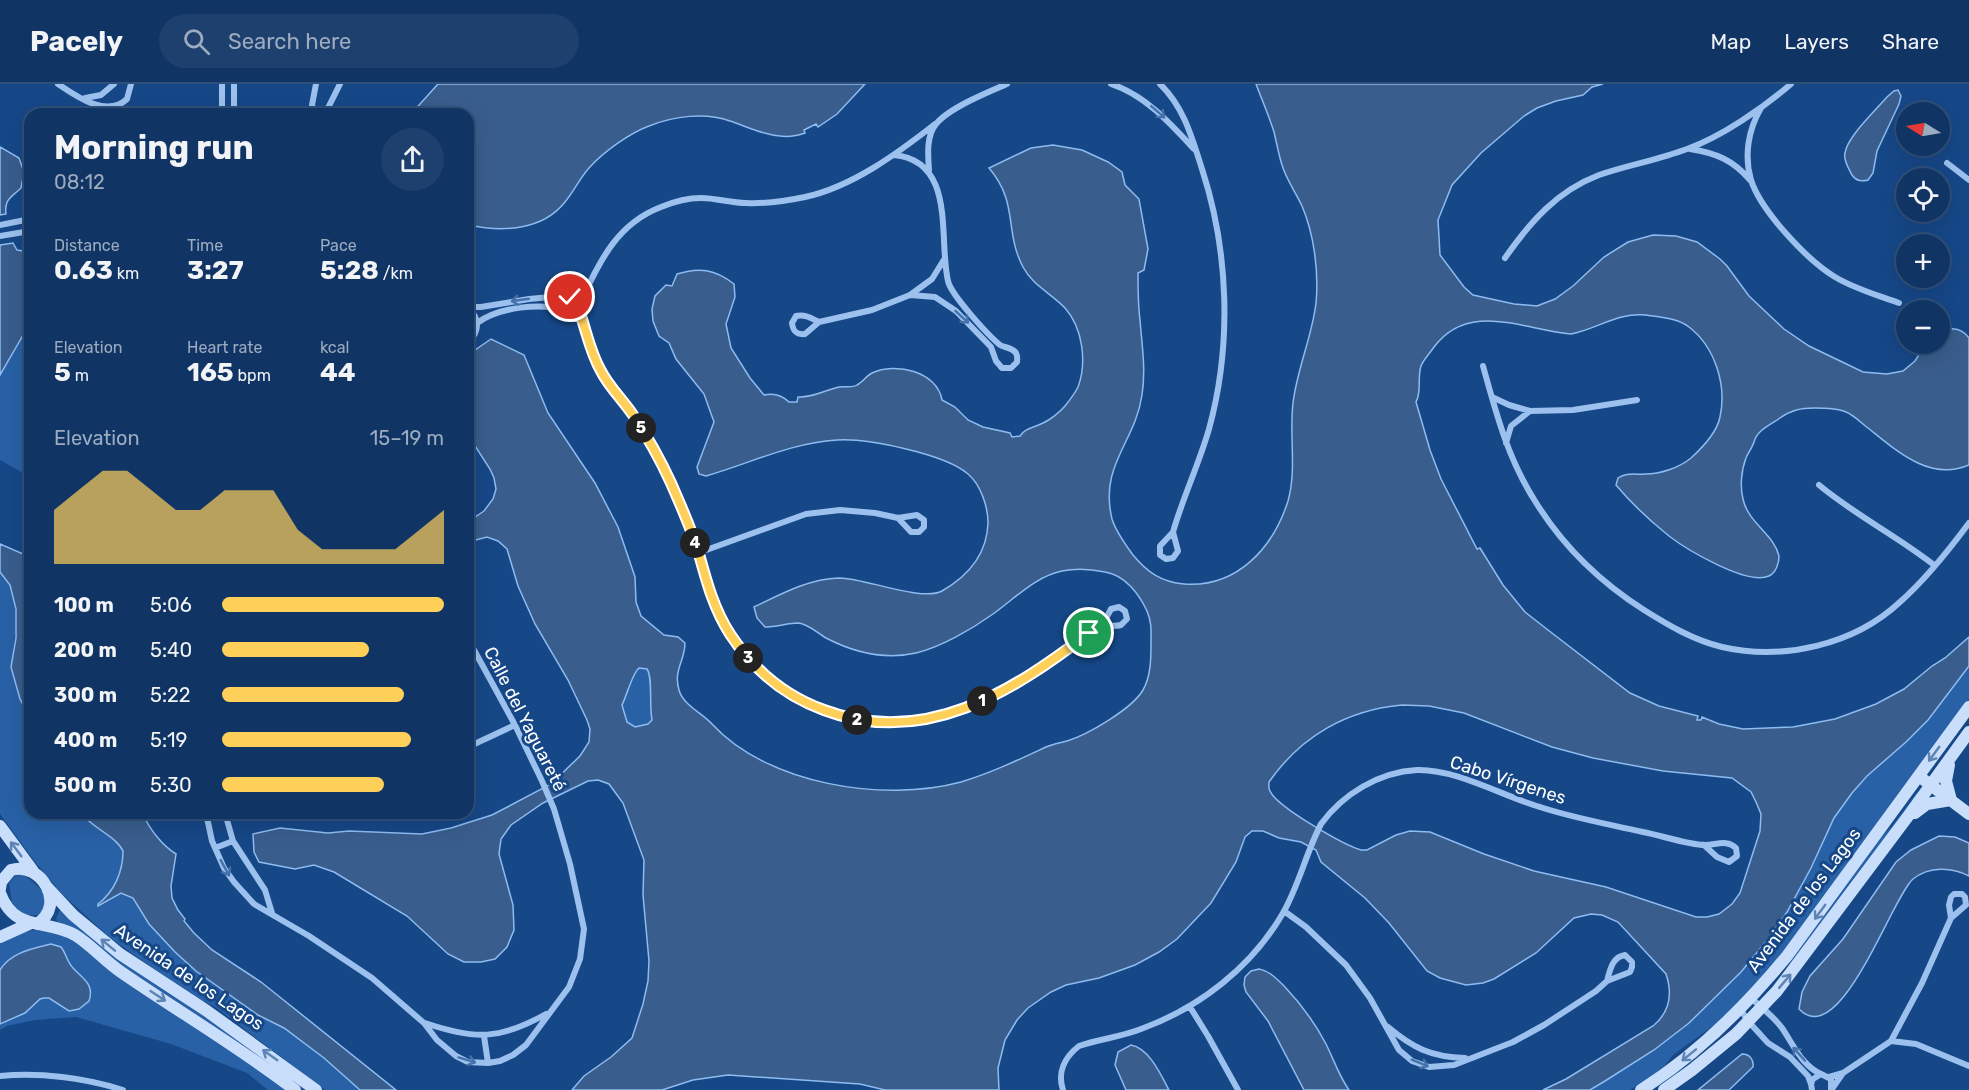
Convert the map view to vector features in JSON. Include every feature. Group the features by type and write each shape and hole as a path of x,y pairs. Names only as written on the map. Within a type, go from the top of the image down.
{"street":[{"path":"58,84 104,108 113,108 127,99 131,84"},
{"path":"84,98 101,94 114,84"},
{"path":"222,84 222,108"},
{"path":"234,84 234,108"},
{"path":"313,108 316,84"},
{"path":"328,108 340,84"},
{"path":"583,297 603,256 615,239 626,227 653,210 692,198 746,203 789,200 808,196 858,175 894,155 954,110 1007,84"},
{"path":"1111,84 1130,92 1150,105 1196,151"},
{"path":"1130,92 1133,84"},
{"path":"1160,84 1174,100 1184,117 1196,151 1210,195 1218,233 1223,275 1221,370 1209,428 1173,532"},
{"path":"1505,258 1533,221 1557,198 1572,188 1600,175 1689,149 1761,108 1791,84"},
{"path":"1752,182 1749,170 1749,142 1754,120 1761,108"},
{"path":"910,295 941,300 968,322 991,347 996,361 1002,368 1011,368 1017,362 1016,354 1002,346 958,301 950,289 940,204 929,170 929,141 935,124"},
{"path":"1689,149 1706,151 1729,160 1740,168 1752,182 1777,222 1819,267 1858,289 1896,302"},
{"path":"894,155 914,159 929,170"},
{"path":"1947,164 1969,180"},
{"path":"0,225 24,220"},
{"path":"0,236 24,232"},
{"path":"819,322 873,310 910,295 932,279 945,256"},
{"path":"941,300 948,295 950,289"},
{"path":"567,311 566,302 573,295"},
{"path":"474,308 573,295 583,297 587,302 587,309 581,316 572,316 567,311 552,307 519,309 496,313 477,323"},
{"path":"474,315 477,323 474,337"},
{"path":"581,316 601,373 634,417 664,469 698,553 709,592 719,615 730,634 758,669 773,683 794,697 812,706 854,720 897,723 938,717 999,694 1102,626"},
{"path":"995,354 998,347 1002,346"},
{"path":"1483,366 1506,444 1522,479 1554,529 1590,568 1628,600 1693,637 1721,647 1781,651 1817,646 1840,639 1899,603 1934,566 1969,523"},
{"path":"1492,397 1530,411 1573,410 1637,399"},
{"path":"1506,444 1511,426 1530,411"},
{"path":"1819,485 1857,515 1904,542 1934,566"},
{"path":"698,553 806,514 840,510 898,518"},
{"name":"Calle del Yaguareté","path":"207,819 215,848 229,875 248,899 337,953 372,978 424,1023 437,1040 456,1056 468,1062 488,1063 507,1059 519,1051 547,1013 561,999 576,972 584,929 570,864 554,809 515,725 474,650"},
{"name":"Avenida de los Lagos","path":"1641,1090 1688,1057 1741,1010 1787,956 1969,707"},
{"path":"474,744 515,725"},
{"name":"Avenida de los Lagos","path":"1664,1090 1692,1070 1762,1008 1793,971 1969,732"},
{"path":"1951,800 1946,775 1957,748"},
{"name":"Cabo Vírgenes","path":"1063,1090 1061,1074 1064,1063 1079,1046 1143,1029 1190,1007 1244,963 1284,911 1306,856 1321,824 1330,812 1355,790 1385,777 1417,770 1455,776 1512,798 1576,817 1704,845 1729,843 1736,848 1737,856 1729,862 1723,861 1704,845"},
{"path":"1918,776 1969,814"},
{"path":"1895,833 1927,804 1951,800"},
{"path":"227,819 233,841 265,890 272,913"},
{"path":"0,826 33,871"},
{"path":"215,848 233,841"},
{"path":"1,882 11,870 17,868 33,871"},
{"name":"Avenida de los Lagos","path":"33,871 73,915 120,954 207,1011 316,1090"},
{"path":"0,877 0,889"},
{"path":"0,938 43,920 51,907 47,887"},
{"name":"Avenida de los Lagos","path":"0,893 8,910 22,920 68,932 77,937 121,972 214,1032 295,1090"},
{"path":"1284,911 1329,947 1346,965 1387,1027 1398,1050 1419,1064 1442,1067 1454,1065 1513,1042 1544,1025 1596,991 1607,981 1630,972 1632,967 1629,958 1625,955 1614,961 1607,981"},
{"path":"1751,998 1782,1028 1796,1051 1817,1072 1829,1077 1843,1073 1891,1041 1922,983 1952,918"},
{"path":"1190,1007 1238,1090"},
{"path":"1741,1010 1768,1043 1790,1057 1808,1077 1812,1088"},
{"name":"Calle del Yaguareté","path":"424,1023 463,1034 484,1036 512,1030 547,1013"},
{"path":"1387,1027 1418,1049 1449,1058 1469,1058"},
{"path":"484,1036 488,1063"},
{"path":"1891,1041 1916,1044 1969,1066"},
{"path":"1832,1090 1843,1073"},
{"path":"1812,1088 1813,1078 1821,1074"},
{"path":"0,1076 60,1078 123,1090"},
{"path":"1829,1077 1832,1090"}],"shaded area":[{"path":"438,84 865,84 837,114 818,127 816,124 804,130 805,133 795,136 776,136 720,118 700,116 679,118 649,126 625,138 595,162 556,212 533,224 508,228 474,226 474,108 416,108"},
{"path":"1256,84 1603,84 1592,87 1583,95 1556,101 1524,116 1481,153 1452,185 1438,220 1440,255 1464,287 1473,295 1514,304 1537,306 1555,299 1573,286 1604,257 1628,242 1653,235 1676,236 1697,242 1720,259 1749,296 1784,329 1809,346 1863,372 1887,374 1903,371 1920,354 1950,354 1950,329 1963,332 1969,338 1969,465 1941,470 1915,462 1852,415 1835,409 1809,408 1792,411 1758,434 1744,463 1742,494 1750,515 1772,541 1779,556 1774,573 1759,578 1746,576 1717,565 1677,542 1648,518 1616,485 1618,478 1625,475 1663,472 1686,462 1704,445 1718,423 1722,392 1717,368 1706,345 1685,324 1668,318 1636,315 1617,318 1571,334 1498,321 1480,321 1464,325 1448,333 1425,358 1421,366 1419,394 1416,402 1430,450 1441,479 1477,549 1480,548 1503,585 1525,612 1630,693 1659,706 1698,716 1697,720 1701,720 1702,717 1719,724 1743,729 1793,727 1835,719 1876,704 1904,689 1969,637 1969,666 1928,720 1867,776 1852,793 1834,818 1811,868 1787,912 1769,938 1741,972 1689,1023 1654,1050 1590,1090 1543,1090 1566,1079 1653,1026 1666,1009 1669,989 1666,974 1618,922 1602,915 1591,914 1574,918 1536,953 1494,979 1466,985 1440,978 1427,971 1389,923 1365,898 1321,862 1316,850 1301,842 1279,838 1263,831 1252,831 1245,837 1236,862 1211,903 1177,939 1135,965 1099,978 1066,985 1028,1008 1017,1020 1005,1040 998,1068 999,1090 885,1090 860,1084 728,1075 693,1080 662,1090 572,1090 584,1076 611,1057 632,1038 648,981 649,961 643,895 644,860 623,803 609,784 598,780 588,781 543,803 511,825 501,839 499,854 513,905 514,930 507,947 495,959 464,962 448,954 407,916 334,872 314,865 295,869 259,862 254,852 253,834 280,828 328,833 349,831 422,834 451,828 492,815 551,784 580,756 589,742 590,729 587,720 568,680 535,624 518,586 507,549 498,541 487,537 474,540 474,518 484,511 493,499 496,489 490,469 474,444 474,351 491,339 524,355 548,413 595,483 618,527 635,577 636,602 641,616 664,635 678,637 685,643 677,677 679,690 684,700 735,745 763,761 794,774 828,783 862,789 930,788 961,782 1046,747 1076,738 1119,713 1137,697 1146,685 1151,661 1151,627 1147,611 1135,592 1119,577 1105,572 1078,569 1052,574 1034,583 976,626 956,637 926,650 904,655 881,655 858,651 826,638 802,624 765,627 757,618 754,607 816,581 839,578 921,594 942,591 968,571 984,545 988,523 983,497 977,484 968,474 942,460 905,449 850,440 803,445 706,476 699,474 697,467 714,422 704,394 676,359 669,343 659,336 653,321 652,309 655,296 666,285 672,286 677,274 693,270 713,272 734,284 735,297 726,324 731,348 764,395 777,395 789,402 797,402 798,397 814,395 839,387 855,386 870,374 881,370 903,369 924,376 932,382 942,400 955,407 968,420 983,427 1010,433 1012,437 1020,436 1028,429 1055,416 1074,394 1081,378 1082,346 1071,316 1060,303 1027,274 1023,267 1017,254 1004,193 989,168 1031,148 1053,145 1082,150 1108,162 1122,172 1125,185 1139,199 1148,249 1144,270 1138,273 1138,303 1144,367 1142,395 1133,427 1114,469 1110,484 1109,500 1112,519 1118,533 1133,555 1155,575 1168,581 1184,584 1203,584 1236,572 1250,562 1273,534 1291,489 1293,403 1311,328 1317,291 1316,266 1310,229 1279,155 1274,132","holes":["639,668 647,669 652,720 648,724 635,727 627,722 622,705 636,671","1402,705 1429,706 1464,713 1552,747 1593,758 1663,771 1732,778 1751,792 1761,814 1760,831 1740,893 1732,904 1719,914 1696,917 1606,887 1534,871 1430,832 1410,831 1396,835 1367,850 1361,850 1297,815 1275,798 1270,791 1269,782 1296,751 1327,728 1344,719"]},
{"path":"1898,90 1901,96 1900,102 1896,102 1896,110 1877,151 1873,173 1868,180 1857,180 1852,175 1846,161 1847,147 1869,116 1894,91"},
{"path":"0,147 19,158 24,172 21,188 7,202 6,214 0,215"},
{"path":"13,243 17,250 24,251 24,333 0,375 0,245"},
{"path":"24,333 24,474 0,460 0,375"},
{"path":"0,544 24,554 24,707 11,667 16,638 16,609 10,585 0,572"},
{"path":"0,572 10,585 15,600 16,627 11,667 24,707 24,819 87,819 110,835 123,851 121,866 113,887 98,904 121,893 133,898 149,924 196,971 258,1015 284,1028 324,1058 360,1090 325,1090 215,1007 185,992 109,937 62,894 0,814"},
{"path":"1969,666 1969,700 1899,792 1808,921 1756,986 1720,1021 1673,1055 1663,1068 1645,1081 1630,1090 1590,1090 1631,1065 1689,1023 1734,979 1821,846 1834,818 1852,793 1867,776 1928,720"},
{"path":"639,668 647,669 649,673 652,720 648,725 635,727 627,721 622,705"},
{"path":"1917,792 1920,794 1794,965 1759,1002 1787,969 1791,959 1880,838 1892,826"},
{"path":"87,819 146,819 157,837 176,854 171,886 172,898 185,919 184,921 194,933 212,950 261,982 396,1090 360,1090 324,1058 284,1028 258,1015 196,971 149,924 133,898 121,893 98,906 109,894 116,881 123,851 115,841"},
{"path":"1939,836 1955,837 1969,843 1969,876 1941,869 1926,872 1913,879 1848,992 1831,1009 1815,1016 1799,1009 1802,992 1810,976 1843,939 1896,862 1911,850"},
{"path":"21,874 37,886 46,898 47,902 40,915 24,914 12,903 9,883 15,876"},
{"path":"61,908 312,1090 304,1090 57,922 56,918"},
{"path":"52,930 71,938 288,1090 268,1090 247,1073 171,1044 76,1017 35,1020 7,1026 0,1030 0,942 19,932"},
{"path":"51,944 61,947 71,966 87,982 90,990 89,1001 79,1009 69,1011 49,998 40,999 25,1013 0,1024 0,970 16,955"},
{"path":"1259,969 1277,979 1308,1014 1349,1090 1304,1090 1268,1021 1246,992 1245,977 1251,971"},
{"path":"1131,1045 1149,1057 1169,1090 1126,1090 1115,1065 1118,1052"},
{"path":"1742,1054 1751,1058 1753,1067 1729,1090 1698,1090"}],"route":[{"path":"570,297 566,302 567,311 572,316 581,316 601,373 634,417 676,494 719,615 730,634 758,669 773,683 794,697 812,706 854,720 876,723 920,721 958,711 999,694 1055,660 1089,633"}]}
